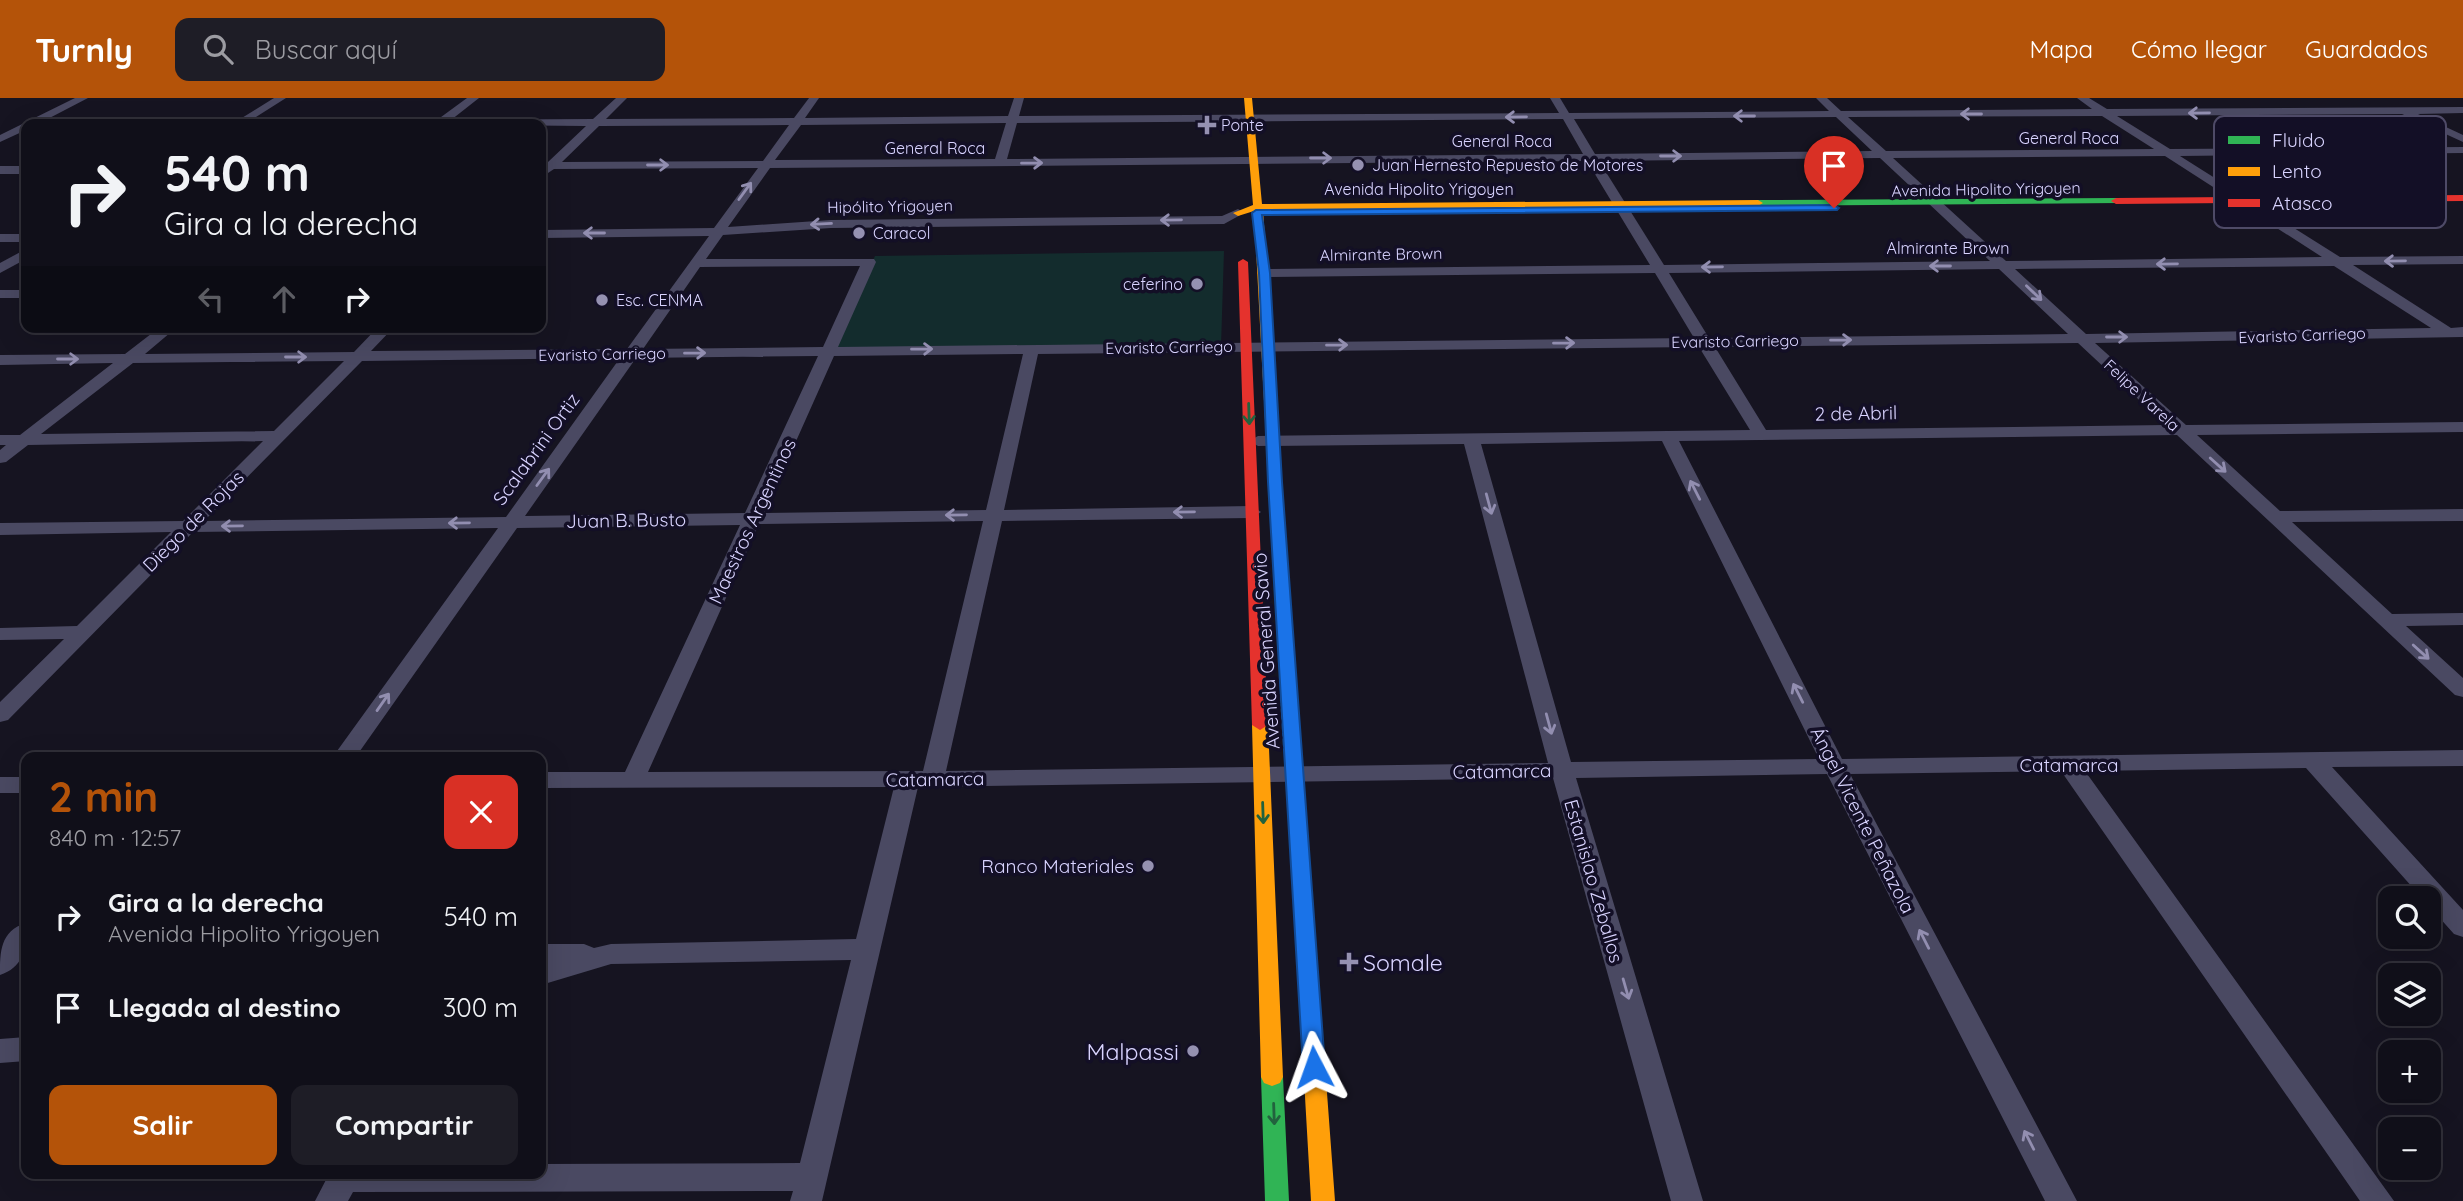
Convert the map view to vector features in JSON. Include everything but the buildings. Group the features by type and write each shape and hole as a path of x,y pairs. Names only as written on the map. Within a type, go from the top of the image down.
{"main road":[{"path":"1232,98 1234,148"},
{"name":"Avenida General Savio","path":"1248,98 1264,273 1323,1201"},
{"name":"Avenida Hipolito Yrigoyen","path":"1238,213 1257,210 2214,202"},
{"name":"Avenida General Savio","path":"1242,251 1277,1201"}],"street":[{"path":"41,119 83,98"},
{"path":"246,119 281,98"},
{"path":"447,119 474,98"},
{"path":"546,166 622,98"},
{"name":"Scalabrini Ortiz","path":"347,752 814,98"},
{"path":"999,164 1019,98"},
{"path":"1555,98 1761,435"},
{"name":"Felipe Varela","path":"1821,98 2463,690"},
{"path":"2082,98 2214,182"},
{"path":"2376,98 2414,116"},
{"path":"546,123 1012,121 1234,148 1250,120 2463,110"},
{"path":"0,127 21,126"},
{"path":"0,139 21,129"},
{"path":"2446,131 2463,139"},
{"name":"General Roca","path":"546,166 999,164 1234,148 1253,159 2214,153"},
{"path":"0,170 21,170"},
{"name":"Hipólito Yrigoyen","path":"546,234 716,232 831,224 1224,220 1238,213"},
{"path":"2285,228 2456,332 2463,341"},
{"path":"0,238 21,238"},
{"path":"0,269 21,256"},
{"name":"Almirante Brown","path":"1264,273 2463,260"},
{"name":"Maestros Argentinos","path":"633,780 869,262 694,263"},
{"path":"0,294 21,294"},
{"name":"Evaristo Carriego","path":"0,360 2456,332"},
{"path":"0,457 162,333"},
{"name":"Diego de Rojas","path":"0,715 381,333"},
{"path":"340,1184 809,1189 868,949 920,779 992,514 1032,348"},
{"name":"2 de Abril","path":"1250,441 2463,427"},
{"path":"0,440 277,436"},
{"name":"Ángel Vicente Peñazola","path":"1668,436 1834,765 2061,1201"},
{"name":"Estanislao Zeballos","path":"1471,439 1562,770 1687,1201"},
{"name":"Juan B. Busto","path":"0,529 1252,512"},
{"path":"2274,517 2463,515"},
{"path":"2386,620 2463,619"},
{"path":"0,634 83,632"},
{"name":"Catamarca","path":"546,780 920,779 2463,758"},
{"path":"2313,761 2463,927"},
{"path":"2069,765 2378,1201"},
{"path":"0,785 21,785"},
{"path":"0,965 21,939"},
{"path":"546,954 868,949"},
{"path":"546,973 611,954"},
{"path":"0,1051 21,1049"}],"green space":[{"path":"1224,251 1221,346 830,350 875,256"}],"traffic: fast":[{"path":"1758,203 2116,201"},
{"path":"1272,1077 1277,1201"}],"traffic: slow":[{"path":"1248,98 1264,273 1276,496"},
{"path":"1238,213 1257,207 1758,203"},
{"path":"1260,725 1272,1077"},
{"path":"1299,836 1323,1201"}],"traffic: jam":[{"path":"2446,198 2463,198"},
{"path":"2116,201 2214,200"},
{"path":"1243,262 1260,725"},
{"path":"1276,496 1299,836"}],"place":[{"name":"Ponte","path":"1207,125"},
{"name":"Juan Hernesto Repuesto de Motores","path":"1358,165"},
{"name":"Caracol","path":"859,233"},
{"name":"ceferino","path":"1197,284"},
{"name":"Esc. CENMA","path":"602,300"},
{"name":"Ranco Materiales","path":"1148,866"},
{"name":"Somale","path":"1349,962"},
{"name":"Malpassi","path":"1193,1051"}],"route":[{"path":"1314,1067 1275,482 1264,273 1256,213 1834,208"}]}
